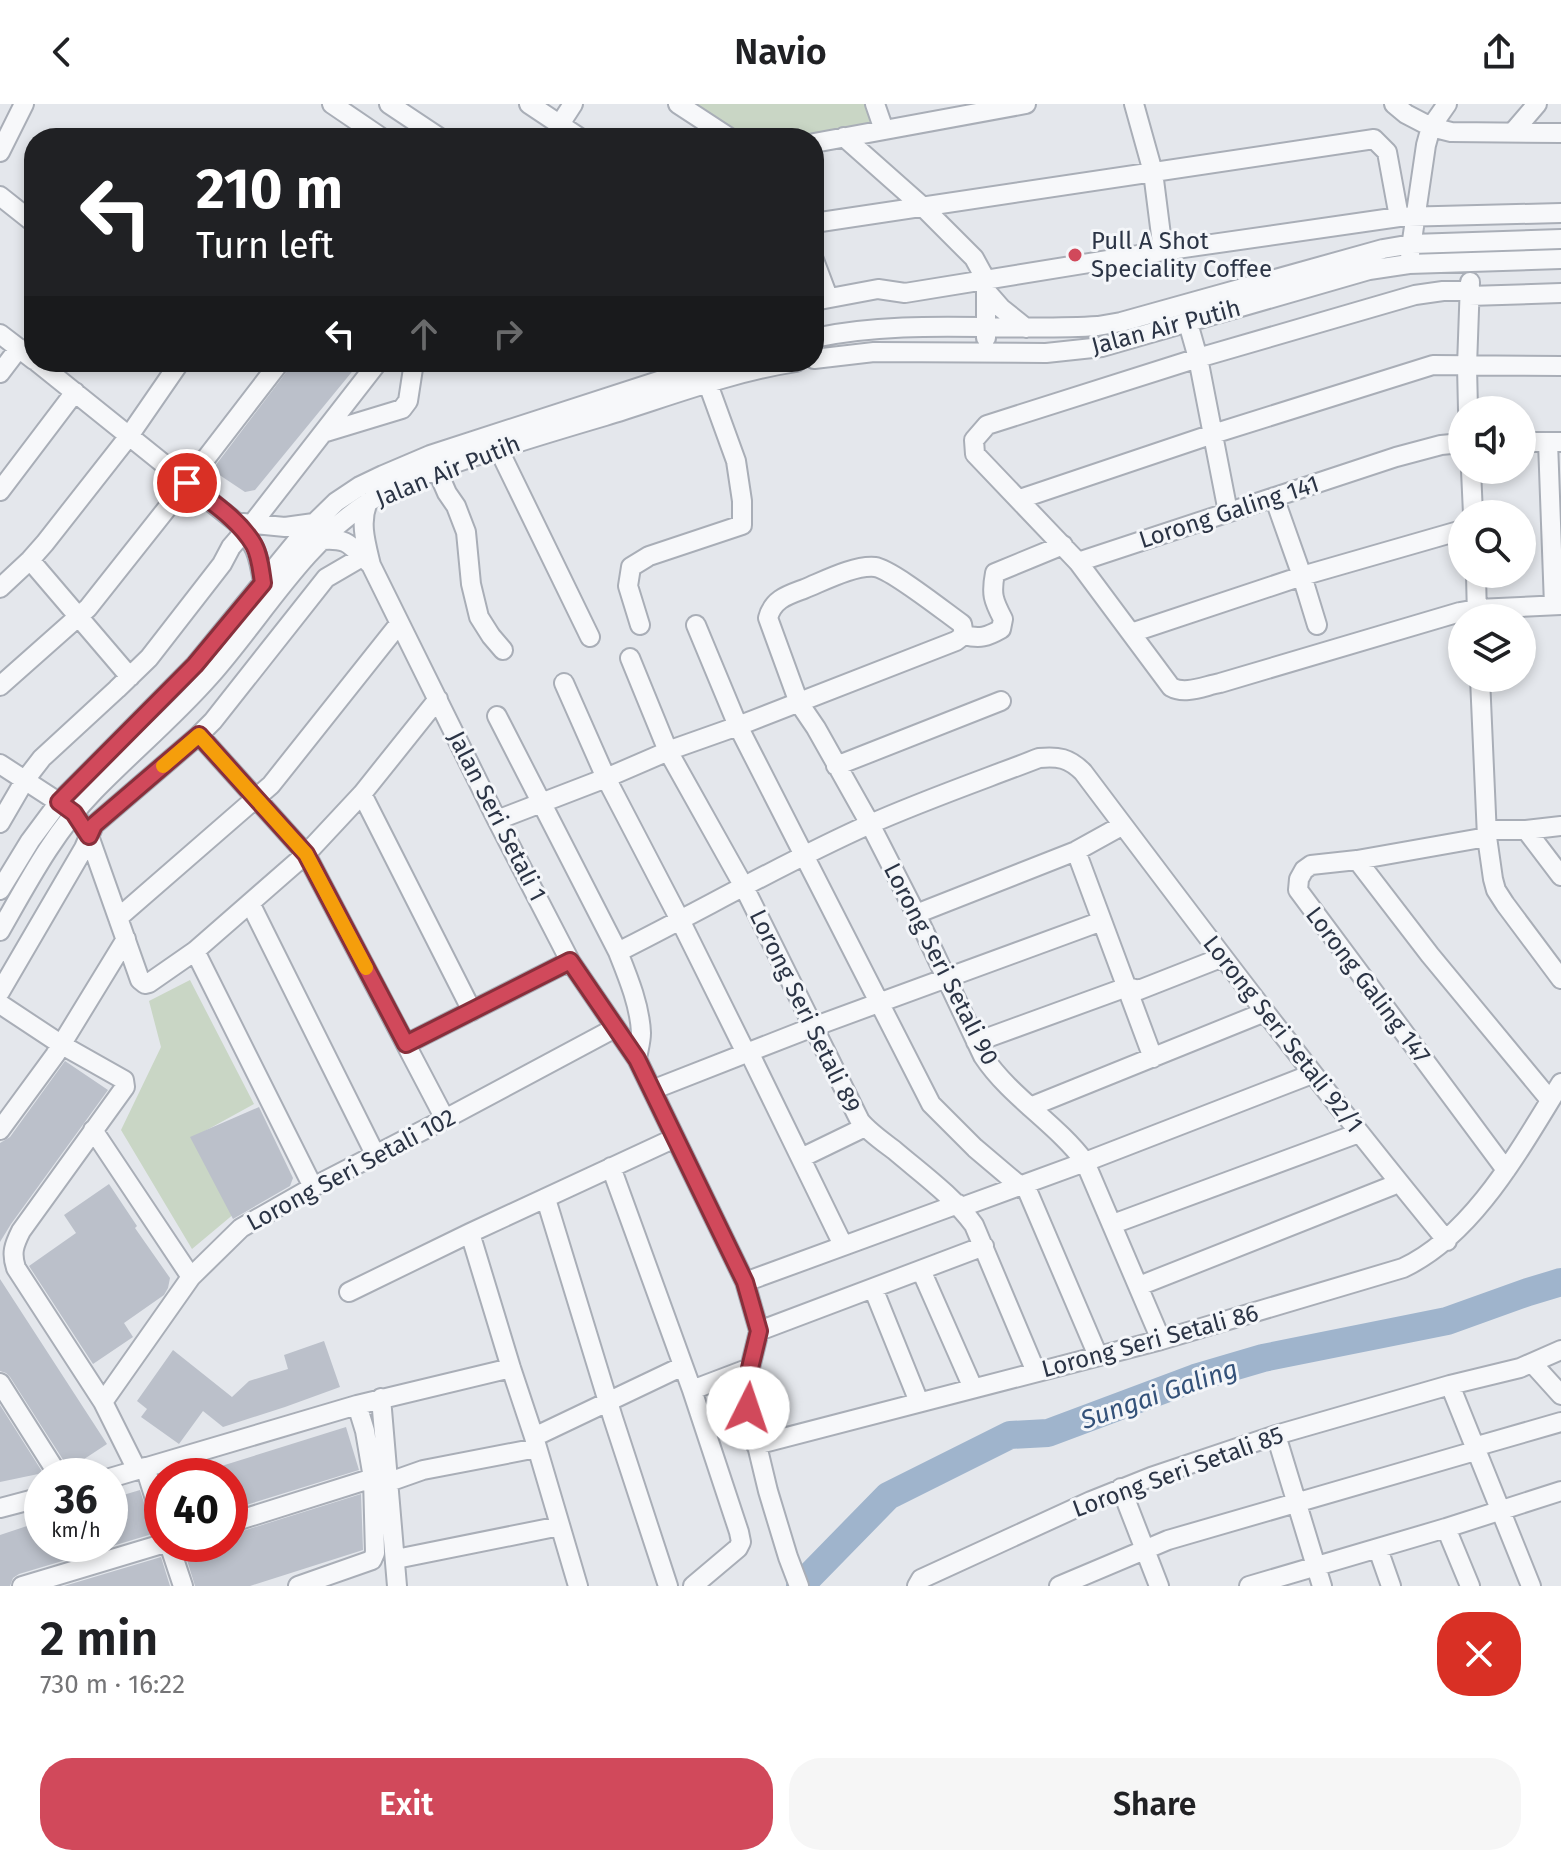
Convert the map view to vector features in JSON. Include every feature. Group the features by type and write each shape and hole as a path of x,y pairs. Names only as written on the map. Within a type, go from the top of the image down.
{"street":[{"path":"0,152 24,104"},
{"path":"332,104 367,128"},
{"path":"389,104 425,128"},
{"path":"529,104 553,128"},
{"path":"558,128 573,104"},
{"path":"678,104 711,128"},
{"path":"875,104 884,130"},
{"path":"824,141 884,130 954,111 1025,104"},
{"path":"1134,104 1153,172 1163,251"},
{"path":"1394,104 1431,127 1451,132 1561,133"},
{"path":"1407,216 1431,127 1447,104"},
{"path":"1513,132 1537,104"},
{"path":"844,137 923,207 974,258 986,286 1001,308 1026,328"},
{"path":"824,222 1374,139 1387,152 1407,216 1412,244 1409,264"},
{"path":"0,196 24,215"},
{"path":"824,298 878,289 905,293 986,286 1163,251 1407,216 1561,213"},
{"name":"Jalan Air Putih","path":"824,337 887,329 1090,327 1121,322 1363,253 1412,244 1561,239"},
{"path":"1468,396 1470,243"},
{"name":"Jalan Air Putih","path":"824,358 874,352 1046,353 1102,347 1369,270 1409,264 1561,259"},
{"path":"985,353 986,286"},
{"path":"948,328 975,308 986,286"},
{"path":"1448,616 1220,683 1178,691 1171,687 1078,562 975,454 974,440 987,425 1198,358 1415,295 1443,291 1561,293"},
{"path":"1188,323 1198,358 1228,512"},
{"path":"0,334 24,352"},
{"path":"0,373 19,348"},
{"path":"1020,499 1433,365 1561,366"},
{"path":"49,372 244,526 258,554 263,583"},
{"path":"0,588 30,560 129,436 173,372"},
{"path":"0,686 80,617 272,372"},
{"path":"0,823 42,758 149,658 222,564 244,526 370,372"},
{"path":"323,433 402,409 408,401 412,372"},
{"name":"Jalan Air Putih","path":"0,931 45,851 74,813 209,678 318,532 336,502 360,486 405,465 493,433 684,372"},
{"name":"Jalan Air Putih","path":"0,890 59,802 195,665 263,583 318,532 390,489 437,470 498,448 752,372"},
{"path":"640,625 628,586 631,567 660,551 742,525 736,461 708,384"},
{"path":"0,491 75,392"},
{"path":"1536,607 1557,605 1554,442"},
{"name":"Lorong Galing 141","path":"1078,562 1423,449 1448,445"},
{"path":"498,448 590,637"},
{"path":"437,470 466,532 471,584 479,617 503,650"},
{"path":"1274,497 1317,625"},
{"name":"Jalan Seri Setali 1","path":"368,502 363,521 366,561 570,961 637,1059 745,1282 759,1331 750,1368 748,1408 788,1557 799,1586"},
{"path":"0,992 84,848 94,825 213,721 326,578 366,561 346,542 318,532 244,526"},
{"path":"1131,633 1302,576 1448,534"},
{"path":"497,820 956,641 964,635 978,639 988,637 1001,629 1003,619 994,602 992,588 995,573 1063,545"},
{"path":"30,560 130,677"},
{"name":"Lorong Seri Setali 90","path":"964,635 962,624 888,572 877,568 855,569 783,597 775,603 768,618 799,703 870,824 976,1042 988,1064 1085,1162 1161,1340"},
{"path":"118,918 280,775 399,624"},
{"path":"696,625 738,726 931,1104 975,1148 1022,1185 1098,1356"},
{"name":"Lorong Seri Setali 89","path":"630,658 668,751 743,885 860,1121 960,1206 974,1225 1036,1372"},
{"path":"564,683 606,778 843,1245"},
{"path":"1481,692 1487,834 1496,890 1561,979"},
{"path":"0,764 74,813 89,836 140,980 145,984 154,981 195,951 306,854 362,794 438,699"},
{"path":"836,766 1001,701"},
{"name":"Jalan Seri Setali 1","path":"497,716 618,952 639,1017 641,1037 637,1059"},
{"path":"199,735 306,854 445,1119"},
{"name":"Lorong Seri Setali 92/1","path":"618,952 743,885 870,824 1039,758 1065,758 1083,772 1312,1074 1447,1241"},
{"path":"362,794 472,1011"},
{"path":"916,914 1076,851 1123,825"},
{"name":"Lorong Galing 147","path":"1506,1170 1298,890 1299,879 1311,865 1357,860 1487,834 1561,826"},
{"path":"1526,830 1561,876"},
{"path":"1076,851 1153,1058"},
{"path":"1357,860 1430,955 1550,1100"},
{"path":"250,903 375,1154"},
{"path":"652,1090 1102,921"},
{"path":"0,1130 62,1045 126,939"},
{"path":"195,951 313,1187"},
{"path":"976,1042 1127,987 1139,990 1223,957"},
{"path":"406,1044 570,961"},
{"path":"0,1004 125,1083 21,1231 6,1258 16,1268 103,1402 144,1476"},
{"path":"1030,1107 1265,1012"},
{"name":"Lorong Seri Setali 102","path":"103,1402 191,1277 241,1228 615,1028"},
{"path":"745,1282 1085,1162 1312,1074"},
{"name":"Lorong Seri Setali 86","path":"756,1445 1161,1340 1390,1273 1418,1261 1447,1241 1506,1170 1561,1083"},
{"path":"801,1158 865,1127"},
{"path":"93,1130 191,1277"},
{"path":"1113,1224 1359,1133"},
{"path":"349,1292 675,1138"},
{"path":"611,1167 692,1390 741,1542 693,1586"},
{"path":"1139,1286 1399,1183"},
{"path":"546,1199 668,1586"},
{"path":"470,1233 578,1586"},
{"path":"759,1331 984,1246"},
{"path":"921,1270 973,1388"},
{"path":"873,1288 919,1402"},
{"name":"Lorong Seri Setali 85","path":"917,1585 921,1579 1151,1477 1276,1435 1533,1364 1561,1350"},
{"path":"1533,1364 1561,1395"},
{"path":"248,1518 381,1480 535,1442 683,1366"},
{"path":"128,1472 381,1398 511,1368"},
{"path":"692,1390 750,1368"},
{"path":"0,1383 48,1458"},
{"path":"1450,1385 1531,1586"},
{"path":"298,1586 372,1560 381,1480 381,1398"},
{"path":"357,1405 381,1480 396,1559 397,1586"},
{"path":"1059,1586 1168,1540 1561,1422"},
{"path":"1276,1435 1322,1586"},
{"path":"1121,1488 1159,1586"},
{"path":"1257,1585 1561,1491"},
{"path":"0,1508 24,1502"},
{"path":"396,1559 560,1526"},
{"path":"1446,1528 1470,1586"},
{"path":"22,1586 144,1549"},
{"path":"1378,1549 1391,1586"},
{"path":"175,1562 183,1586"}],"green space":[{"path":"691,104 868,104 875,124 824,134 824,128 728,128"},
{"path":"190,980 254,1104 194,1137 235,1213 192,1249 121,1130 161,1047 149,1001"}],"building":[{"path":"286,372 352,372 255,490 245,492 212,470"},
{"path":"65,1061 108,1090 0,1242 0,1143 10,1137"},
{"path":"259,1107 293,1178 290,1186 233,1219 190,1137"},
{"path":"109,1184 170,1278 164,1295 124,1323 133,1337 93,1364 29,1266 76,1233 64,1215"},
{"path":"0,1279 107,1444 86,1458 62,1458 10,1377 0,1371"},
{"path":"324,1341 340,1387 223,1427 203,1411 179,1444 141,1417 147,1409 137,1401 173,1350 232,1397 249,1381 288,1369 284,1355"},
{"path":"0,1405 34,1458 24,1458 24,1477 0,1482"},
{"path":"346,1427 359,1470 248,1504 247,1458"},
{"path":"140,1490 144,1503 144,1536 128,1541 128,1494"},
{"path":"361,1494 363,1550 250,1586 195,1586 188,1562 248,1562 248,1529"},
{"path":"24,1527 24,1562 59,1562 19,1574 10,1586 0,1586 0,1535"},
{"path":"144,1562 163,1562 170,1586 64,1586"}],"waterway":[{"name":"Sungai Galing","path":"800,1586 888,1496 1010,1435 1048,1433 1195,1378 1263,1358 1447,1321 1561,1282"}],"slow traffic":[{"path":"163,766 199,735 306,854 366,968"}],"place":[{"name":"Pull A Shot Speciality Coffee","path":"1075,255"}],"route":[{"path":"187,483 236,522 253,544 263,583 195,665 59,802 74,813 89,836 94,825 199,735 306,854 406,1044 570,961 637,1059 745,1282 759,1331 750,1368 748,1408"}]}
